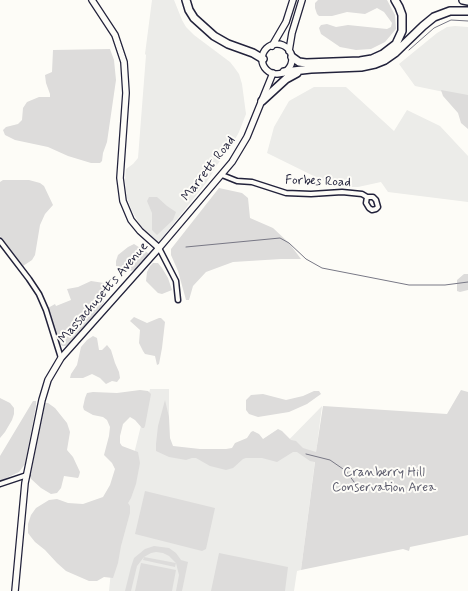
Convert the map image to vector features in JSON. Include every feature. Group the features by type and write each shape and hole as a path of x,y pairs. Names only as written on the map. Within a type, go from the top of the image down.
{"highway":[{"path":"186,0 188,8 194,18 214,36 228,44 253,52 263,59"},
{"path":"290,54 298,62 306,63 362,61 372,59 383,54 396,44 402,31 402,15 395,0"},
{"path":"463,0 468,1"},
{"path":"284,72 308,69 361,67 375,64 395,53 434,17 450,11 468,11"},
{"path":"262,101 289,77 308,69"}],"main road":[{"name":"Massachusetts Avenue","path":"15,591 25,483 43,394 48,380 61,358 159,248 140,231 131,220 123,201 120,178 126,93 125,68 122,52 115,35 92,0"},
{"path":"293,0 286,22 272,46 265,51 263,59 264,66 268,71 273,73 278,74 284,72 290,67 293,27 302,0"},
{"path":"272,46 282,45 290,54"},
{"name":"Marrett Road","path":"159,248 232,162 247,137 273,73"}],"street":[{"name":"Forbes Road","path":"222,175 237,181 252,182 286,193 311,194 342,192 362,194 367,197"},
{"path":"0,241 39,294 46,310 61,358"},
{"path":"159,248 176,282 178,300"},
{"path":"0,484 27,475"},
{"path":"14,480 25,483"}],"shaded area":[{"path":"152,0 174,0 186,27 194,35 230,62 239,74 242,84 246,114 232,145 206,183 158,243 140,225 132,211 127,198 125,180 126,169 138,158 145,54"},
{"path":"447,27 468,27 468,97 415,86 399,64 437,33"},
{"path":"314,87 346,87 394,131 407,110 440,126 468,156 468,202 388,192 381,182 358,187 336,187 267,153 274,127 289,101"},
{"path":"150,389 169,389 169,454 273,456 322,406 301,570 297,571 294,591 109,591 115,531"}],"green space":[{"path":"318,0 387,0 395,15 396,29 385,42 371,49 356,50 340,47 321,34 319,28 321,25 327,24 336,27 348,25 387,29 391,27 392,23 384,12 377,8 365,14 347,12 332,16 319,16 315,8 315,3"},
{"path":"110,49 114,60 116,80 107,142 102,161 100,163 91,163 68,156 48,147 15,140 5,135 3,130 6,127 18,124 22,120 23,108 27,102 39,97 50,97 45,75 52,72 53,50"},
{"path":"441,90 468,95 468,129 461,123 458,113 443,96"},
{"path":"3,180 29,180 40,183 44,186 53,205 45,214 40,225 35,255 32,260 23,266 0,236 0,182"},
{"path":"219,188 242,193 248,198 250,218 273,228 289,243 301,259 233,262 206,272 193,286 189,300 186,300 178,271 171,255 171,249"},
{"path":"149,197 157,197 176,212 173,220 157,235 152,230 152,213 147,201"},
{"path":"134,244 148,253 149,256 145,261 137,269 131,271 116,266 118,255"},
{"path":"153,263 158,263 162,268 168,278 172,290 162,294 158,293 146,281 147,272"},
{"path":"464,274 468,274 468,290 460,292 457,291 457,280"},
{"path":"91,281 104,283 104,302 95,316 69,345 62,346 59,342 48,308 55,304 56,306 71,300 67,289 78,287"},
{"path":"134,317 147,323 159,318 165,322 159,364 157,365 155,356 145,354 143,351 139,343 140,330 130,321"},
{"path":"93,336 97,338 99,350 102,350 107,345 111,350 119,372 120,378 117,382 112,381 106,384 100,378 92,374 83,378 70,378 77,365 81,347"},
{"path":"140,390 148,391 151,394 145,426 142,428 130,417 123,424 120,436 120,443 122,446 138,452 140,463 136,484 128,503 130,506 130,513 118,563 113,578 104,577 97,581 89,581 66,571 57,563 35,542 28,533 28,524 31,515 36,508 49,500 57,499 68,503 83,504 103,497 110,485 115,469 112,463 104,455 110,427 107,420 103,417 93,415 84,410 83,407 85,398 87,393 93,392 117,393"},
{"name":"Cranberry Hill Conservation Area","path":"461,390 468,392 468,535 410,547 409,551 403,549 301,570 315,462 310,461 297,452 293,452 277,462 262,458 246,458 233,468 226,470 210,466 196,458 186,460 169,457 156,451 158,426 165,400 169,417 170,438 173,446 200,449 226,449 232,448 235,443 247,438 253,431 259,434 263,439 278,429 291,440 296,441 303,448 316,452 323,406 447,414"},
{"path":"314,391 319,391 321,394 307,404 289,412 258,417 249,414 246,410 246,400 251,395 263,394 286,400 303,396"},
{"path":"0,398 10,403 14,408 14,414 5,432 0,438"},
{"path":"33,401 36,401 36,406 25,464 19,472 0,481 0,456"},
{"path":"45,403 48,403 55,408 67,423 70,432 67,450 73,457 80,472 78,478 64,476 61,488 57,493 51,494 41,488 30,478"},
{"path":"145,491 215,508 206,549 202,551 135,534"},
{"path":"154,546 169,548 176,553 181,560 188,562 182,591 176,591 179,575 176,563 169,556 156,552 144,557 137,566 131,591 125,591 134,558 145,549"},
{"path":"219,553 288,567 285,591 211,591"},
{"path":"144,557 176,563 175,567 143,560"},
{"path":"141,563 176,570 172,591 135,591"}],"waterway":[{"path":"409,50 434,28 451,20 468,21"},
{"path":"186,247 280,238 289,243 306,259 322,268 409,285 445,285 468,282"},
{"path":"306,454 330,460 346,471 357,486"}]}
